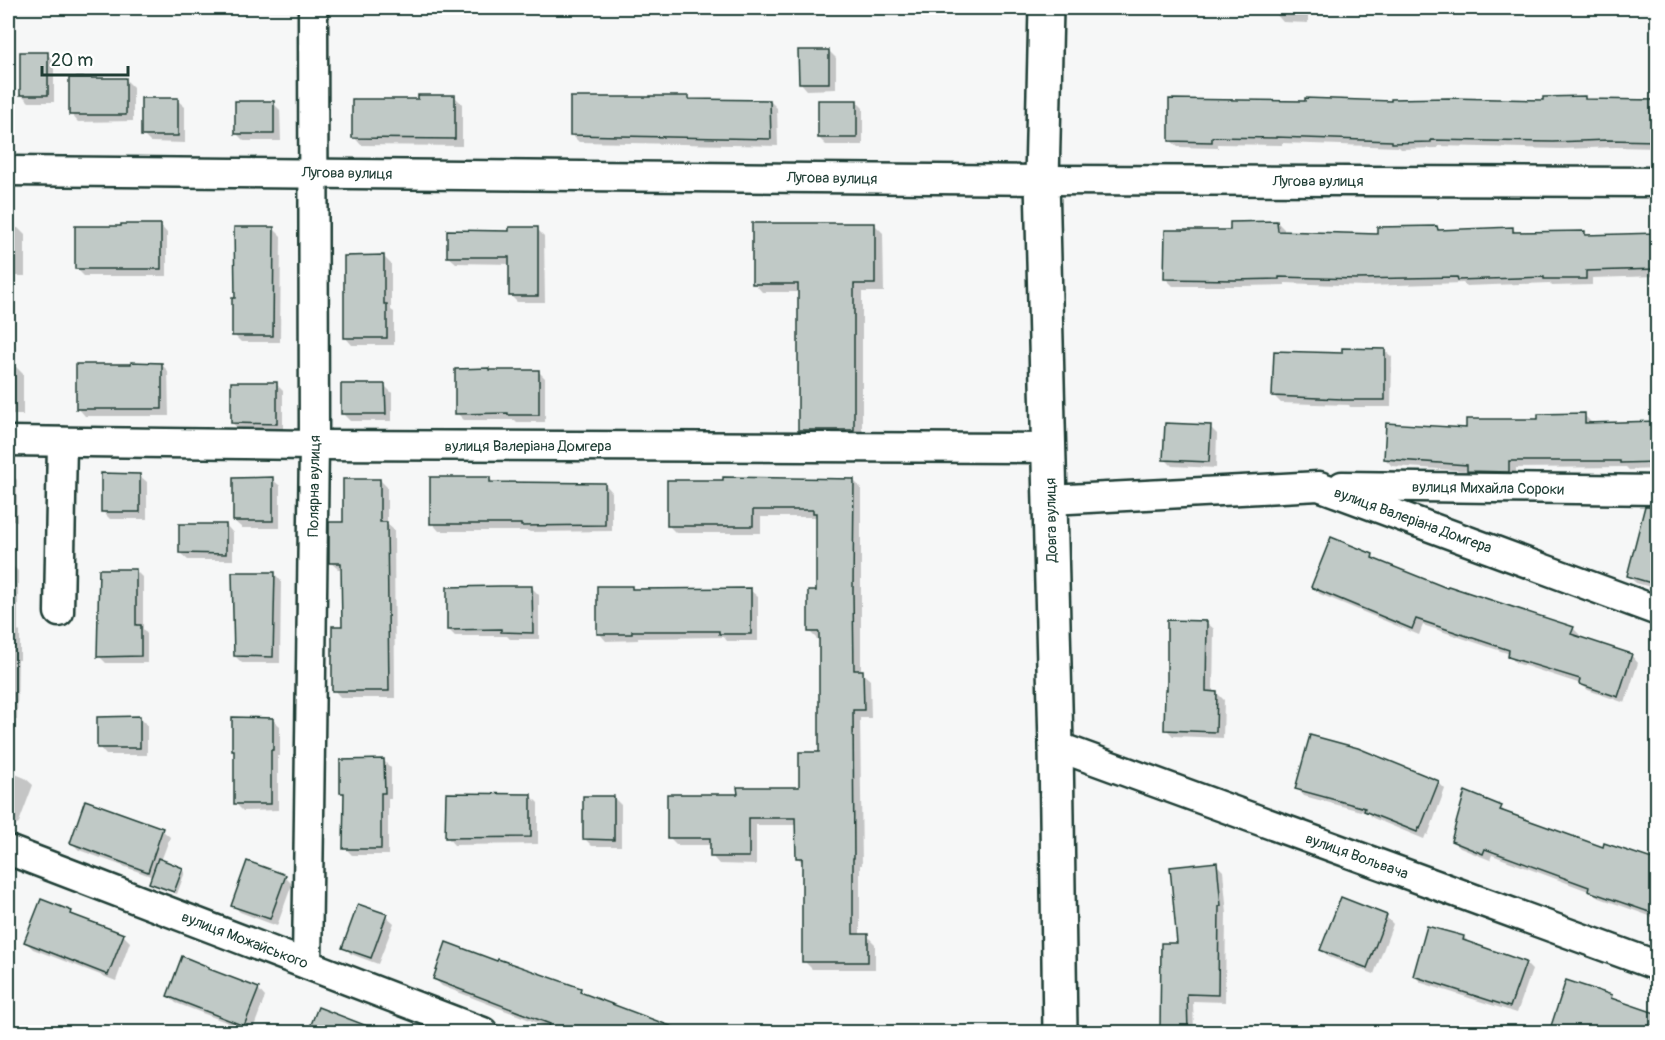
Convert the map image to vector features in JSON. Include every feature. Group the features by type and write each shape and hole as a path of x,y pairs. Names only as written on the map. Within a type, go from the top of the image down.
{"street":[{"name":"Полярна вулиця","path":"308,964 314,445 313,8"},
{"name":"Довга вулиця","path":"1046,8 1042,180 1050,448 1060,1032"},
{"name":"Лугова вулиця","path":"8,171 1042,180 1658,182"},
{"name":"вулиця Валеріана Домгера","path":"8,441 314,445 1050,448"},
{"path":"59,612 62,442"},
{"name":"вулиця Валеріана Домгера","path":"1050,500 1319,486 1658,611"},
{"name":"вулиця Михайла Сороки","path":"1319,486 1658,490"},
{"name":"вулиця Вольвача","path":"1056,746 1658,966"},
{"name":"вулиця Можайського","path":"8,850 483,1032"}],"building":[{"path":"798,50 829,50 829,83 799,83"},
{"path":"20,52 48,52 48,95 20,95"},
{"path":"69,78 126,78 126,115 69,115"},
{"path":"418,95 455,95 455,139 352,138 352,99 418,99"},
{"path":"650,96 770,100 771,139 570,135 570,97"},
{"path":"1585,96 1585,99 1658,100 1658,141 1431,140 1431,142 1392,143 1392,141 1276,137 1212,137 1212,142 1169,141 1169,99 1543,100 1543,97"},
{"path":"141,98 178,98 178,136 141,136"},
{"path":"818,100 857,100 857,138 818,138"},
{"path":"235,101 274,101 274,134 235,134"},
{"path":"1277,221 1278,231 1377,234 1377,227 1437,226 1438,230 1513,227 1513,232 1585,231 1585,235 1658,233 1658,269 1586,271 1586,279 1544,279 1544,277 1458,280 1457,277 1357,279 1279,277 1279,279 1235,280 1164,279 1165,230 1230,230 1230,222"},
{"path":"752,223 875,223 875,284 854,284 854,430 798,430 798,284 752,284"},
{"path":"121,224 161,224 161,269 75,269 75,226 121,226"},
{"path":"234,227 274,227 273,336 232,336 232,298 235,298"},
{"path":"509,227 538,227 538,296 509,296 509,257 447,257 447,230 509,231"},
{"path":"384,255 387,338 344,338 344,256"},
{"path":"1342,348 1385,349 1385,400 1272,396 1274,351 1342,353"},
{"path":"131,362 162,363 162,409 76,409 76,364 131,364"},
{"path":"489,368 489,370 539,370 539,415 455,414 455,369"},
{"path":"231,382 277,382 277,424 231,423"},
{"path":"341,384 385,384 386,414 341,414"},
{"path":"1585,413 1585,423 1658,421 1658,462 1509,461 1509,472 1467,471 1467,465 1384,459 1386,423 1466,428 1466,419 1538,419 1538,414"},
{"path":"1165,423 1211,425 1209,462 1163,460"},
{"path":"101,473 140,474 140,512 101,512"},
{"path":"273,477 273,521 233,521 233,478"},
{"path":"430,477 490,477 490,482 605,483 605,525 430,524"},
{"path":"723,477 854,479 854,670 863,670 864,710 853,710 853,934 868,934 868,962 802,962 802,858 796,858 795,818 749,818 749,857 710,857 710,838 667,838 667,794 738,794 737,787 799,787 799,752 819,752 819,632 808,632 808,591 816,591 816,513 813,513 813,510 753,510 753,526 667,526 667,480 723,480"},
{"path":"343,479 380,479 380,522 387,522 389,691 332,691 332,626 342,626 341,563 329,563 329,522 343,522"},
{"path":"1645,506 1658,506 1658,585 1627,576"},
{"path":"179,524 226,524 226,554 179,553"},
{"path":"1331,537 1373,554 1372,558 1447,588 1448,586 1574,627 1571,634 1632,654 1618,697 1579,684 1580,679 1508,657 1509,650 1416,619 1412,629 1311,587"},
{"path":"99,569 136,569 136,625 141,625 141,656 97,657"},
{"path":"232,572 275,572 273,657 234,656"},
{"path":"532,586 533,633 501,632 501,629 447,630 447,587"},
{"path":"597,586 632,586 632,589 751,588 751,634 719,634 719,631 632,631 632,634 597,634"},
{"path":"1167,620 1207,621 1206,691 1217,692 1216,732 1164,730 1165,690 1167,690"},
{"path":"140,716 140,748 97,748 97,717"},
{"path":"232,717 273,718 271,804 234,804"},
{"path":"1310,735 1358,748 1439,781 1420,829 1417,832 1364,811 1365,808 1295,789"},
{"path":"384,759 385,793 381,793 381,849 343,849 344,793 340,793 340,760"},
{"path":"1465,791 1502,806 1500,810 1603,847 1604,843 1658,861 1658,915 1588,891 1589,887 1485,849 1483,854 1451,841"},
{"path":"446,793 531,794 531,837 445,838"},
{"path":"583,796 614,796 614,840 583,839"},
{"path":"85,800 163,828 148,872 70,843"},
{"path":"158,858 183,868 174,892 149,883"},
{"path":"247,861 286,875 270,919 231,906"},
{"path":"1217,862 1221,906 1219,906 1218,995 1187,994 1188,1032 1160,1032 1161,943 1177,943 1170,867"},
{"path":"1341,897 1387,915 1367,968 1320,950"},
{"path":"41,899 72,911 71,914 124,934 108,975 24,942"},
{"path":"358,904 387,914 371,958 342,948"},
{"path":"1427,926 1464,936 1463,940 1526,962 1510,1007 1413,976"},
{"path":"446,942 581,988 580,992 681,1030 681,1032 547,1032 550,1024 433,979"},
{"path":"182,956 259,988 244,1026 167,996"},
{"path":"1566,980 1612,995 1611,998 1658,1014 1658,1032 1571,1032 1551,1026"},
{"path":"318,1007 380,1031 380,1032 308,1032"}]}
